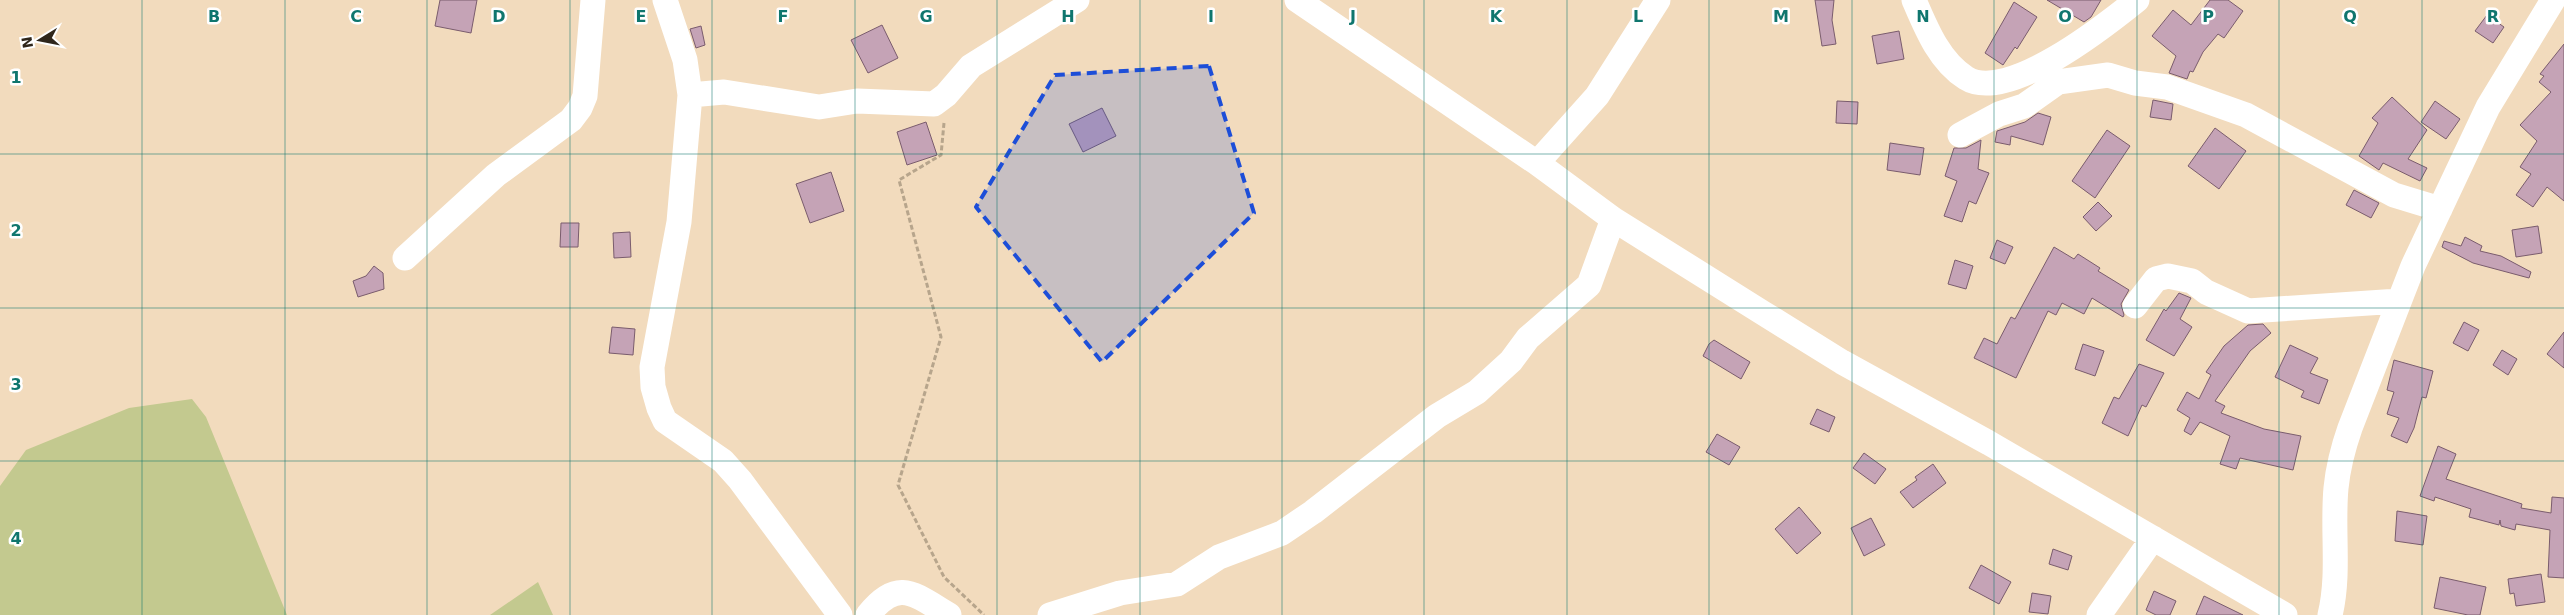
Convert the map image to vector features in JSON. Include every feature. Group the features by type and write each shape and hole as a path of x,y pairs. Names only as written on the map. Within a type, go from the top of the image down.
{"street":[{"path":"405,258 496,175 571,120 580,108 585,96 593,0"},
{"path":"665,0 685,60 690,95 680,222 652,367 653,386 658,408 665,421 723,461 740,480 840,615"},
{"path":"690,95 724,92 819,107 857,101 934,104 946,95 971,66 1077,0"},
{"path":"1297,0 1537,163 1613,219 1842,362 2285,615"},
{"path":"1537,163 1596,96 1658,0"},
{"path":"1914,0 1941,55 1967,79 1982,83 2022,77 2110,22 2137,0"},
{"path":"2330,615 2334,587 2336,488 2344,448 2399,300 2440,209 2488,107 2553,0"},
{"path":"1960,135 1999,114 2024,106 2058,82 2108,74 2135,83 2167,87 2246,115 2394,195 2440,209"},
{"path":"1050,615 1120,593 1177,584 1219,557 1282,533 1313,512 1438,416 1477,392 1511,362 1528,338 1589,285 1613,219"},
{"path":"2135,306 2156,279 2168,276 2192,281 2206,292 2248,312 2399,300"},
{"path":"2099,615 2153,538"},
{"path":"868,615 881,599 894,593 905,592 922,599 949,615"}],"path":[{"path":"946,95 941,155 899,180 941,337 898,485 944,577 984,615"}],"highlighted area":[{"path":"1209,66 1254,213 1102,362 976,207 1055,75"}],"green space":[{"path":"192,399 206,417 287,615 0,615 0,486 26,450 129,408"},
{"path":"538,582 553,615 490,615"}],"building":[{"path":"440,0 477,0 471,33 435,26"},
{"path":"1815,0 1834,0 1832,20 1836,44 1822,46"},
{"path":"2047,0 2101,0 2091,17 2084,22"},
{"path":"2210,0 2228,0 2243,11 2224,38 2218,34 2203,52 2193,72 2190,71 2187,79 2169,73 2176,56 2152,36 2173,10 2191,25"},
{"path":"2014,2 2037,17 2017,49 2015,47 2003,65 1985,53"},
{"path":"2487,15 2504,27 2493,43 2475,31"},
{"path":"882,25 898,58 868,73 851,40"},
{"path":"701,26 705,45 696,48 690,29"},
{"path":"1899,31 1904,59 1877,64 1872,36"},
{"path":"2564,44 2564,201 2547,187 2533,207 2516,195 2531,174 2520,167 2537,141 2520,125 2551,92 2539,82 2544,76 2540,74"},
{"path":"2392,97 2427,130 2408,159 2427,168 2420,181 2383,163 2379,170 2359,156 2378,123 2372,118"},
{"path":"2153,100 2173,104 2171,120 2150,117"},
{"path":"1837,101 1858,102 1857,124 1836,123"},
{"path":"2435,101 2460,119 2446,139 2421,122"},
{"path":"1102,108 1116,136 1083,152 1069,124"},
{"path":"2038,113 2051,117 2043,145 2011,136 2010,145 1995,142 1997,131 2025,122"},
{"path":"926,122 937,155 907,165 897,132"},
{"path":"2215,128 2246,151 2219,189 2188,166"},
{"path":"2107,130 2130,146 2095,198 2072,181"},
{"path":"1981,140 1978,169 1989,173 1976,204 1969,201 1962,222 1944,216 1957,181 1945,176 1954,148 1966,148"},
{"path":"1890,143 1924,148 1920,175 1887,170"},
{"path":"831,172 844,211 810,223 796,184"},
{"path":"2354,190 2379,203 2371,218 2346,205"},
{"path":"2098,202 2112,216 2096,231 2083,217"},
{"path":"561,223 579,223 578,247 560,247"},
{"path":"2538,226 2542,253 2516,257 2512,230"},
{"path":"630,232 631,257 614,258 613,233"},
{"path":"2465,237 2482,246 2480,251 2501,256 2531,272 2529,278 2473,263 2442,247 2444,241 2461,246"},
{"path":"1997,240 2013,247 2005,264 1990,258"},
{"path":"2054,247 2074,259 2078,254 2100,268 2098,271 2129,290 2121,304 2123,317 2092,298 2084,314 2062,303 2056,315 2048,311 2016,378 1974,358 1984,338 1997,344 2011,317 2015,319"},
{"path":"1955,260 1973,266 1966,289 1948,284"},
{"path":"374,266 383,273 384,289 358,297 353,281 366,276"},
{"path":"2179,293 2191,298 2180,319 2192,327 2174,356 2146,340 2164,309 2166,311"},
{"path":"2464,322 2479,330 2468,351 2453,343"},
{"path":"2263,324 2271,333 2250,351 2215,401 2225,406 2221,413 2264,429 2301,436 2293,470 2240,458 2236,469 2220,464 2230,436 2200,422 2191,435 2184,431 2190,418 2177,410 2187,392 2199,399 2211,375 2206,372 2224,346 2248,325"},
{"path":"612,327 635,329 633,355 609,353"},
{"path":"2564,332 2564,368 2547,354"},
{"path":"1714,340 1750,362 1741,379 1703,356 1709,344"},
{"path":"2083,344 2104,351 2095,376 2075,369"},
{"path":"2290,345 2318,358 2310,373 2328,380 2319,404 2301,397 2304,391 2275,377"},
{"path":"2502,350 2517,359 2508,375 2493,365"},
{"path":"2394,360 2433,371 2426,398 2422,397 2414,428 2407,443 2391,436 2399,418 2387,414 2394,392 2387,390"},
{"path":"2139,364 2164,373 2146,407 2142,405 2128,436 2102,423 2114,397 2119,399"},
{"path":"1817,409 1835,417 1829,432 1810,424"},
{"path":"1717,434 1740,447 1729,465 1706,452"},
{"path":"2438,446 2456,454 2446,479 2522,504 2521,508 2551,513 2552,497 2564,498 2564,578 2548,577 2550,530 2516,524 2515,530 2501,526 2500,520 2499,525 2469,517 2471,509 2435,497 2434,501 2420,496"},
{"path":"1864,453 1886,469 1875,484 1853,468"},
{"path":"1933,464 1946,483 1913,508 1900,492 1917,480 1915,477"},
{"path":"1799,507 1821,533 1797,554 1775,529"},
{"path":"2397,511 2427,516 2423,545 2395,541"},
{"path":"1871,518 1885,545 1864,556 1851,528"},
{"path":"2053,549 2072,556 2068,570 2049,564"},
{"path":"1981,565 2011,582 1999,604 1969,588"},
{"path":"2541,574 2545,602 2516,606 2514,593 2510,594 2508,579"},
{"path":"2440,577 2486,587 2480,615 2468,615 2434,608"},
{"path":"2154,591 2176,601 2170,615 2156,615 2146,610"},
{"path":"2032,593 2051,596 2048,614 2029,612"},
{"path":"2204,596 2243,615 2196,615"}]}
